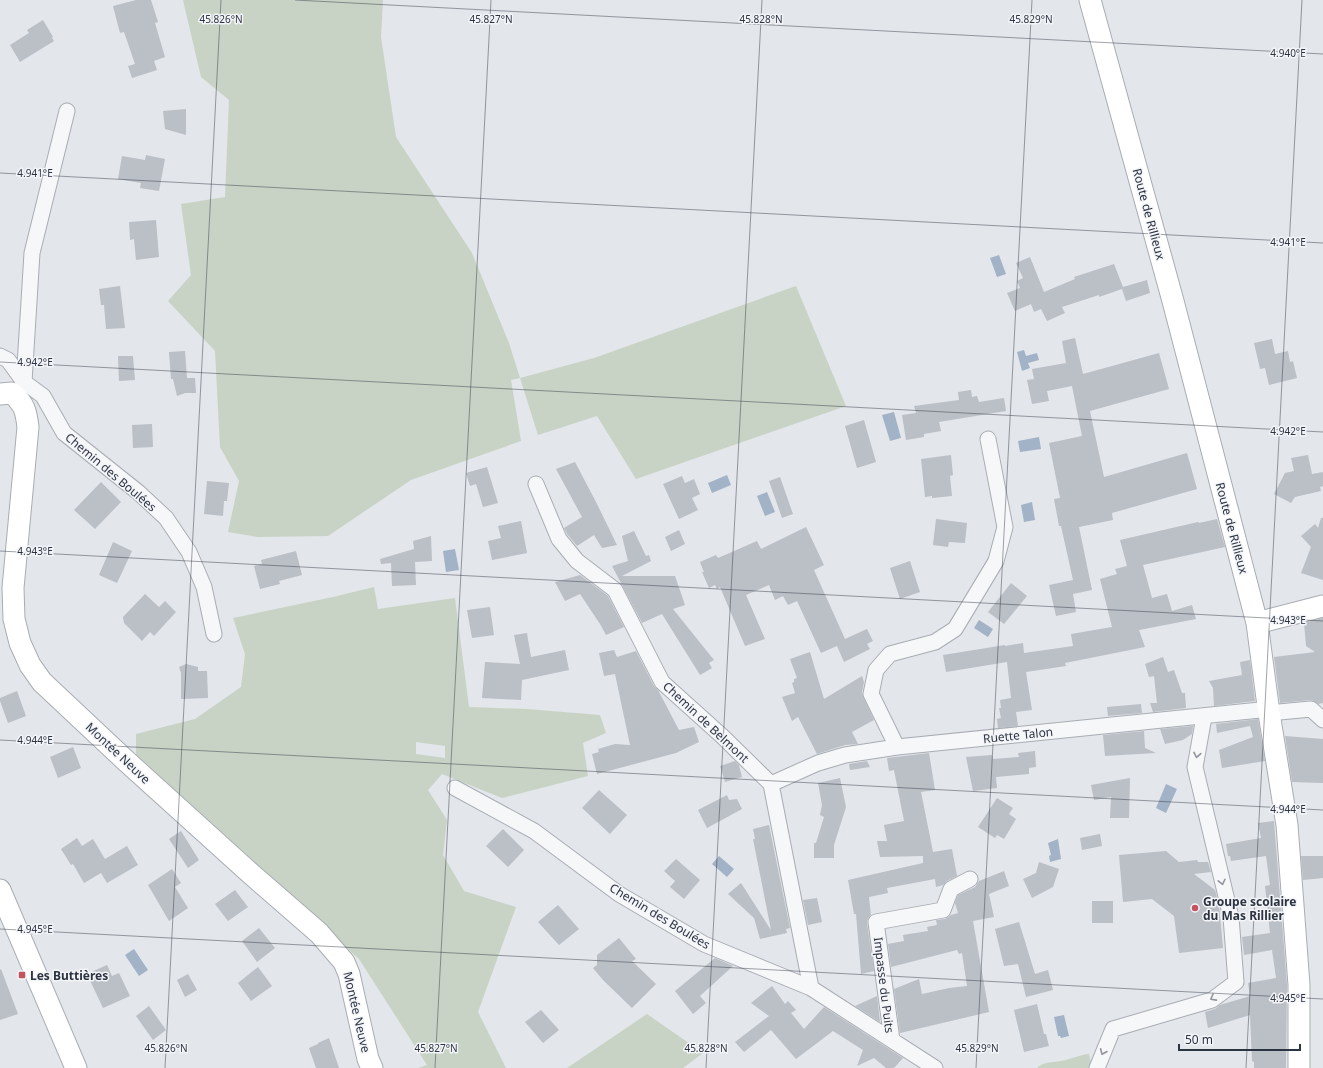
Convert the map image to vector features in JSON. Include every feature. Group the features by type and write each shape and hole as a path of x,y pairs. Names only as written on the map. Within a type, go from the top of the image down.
{"street":[{"name":"Route de Rillieux","path":"1090,0 1173,301 1257,622 1269,713 1287,825 1299,985 1299,1068"},
{"path":"0,394 23,392 32,253 67,111"},
{"name":"Chemin des Boulées","path":"0,356 8,360 23,392 43,396 64,433 138,492 166,518 189,552 204,587 214,634"},
{"name":"Montée Neuve","path":"23,392 28,427 12,588 14,619 20,643 30,665 42,682 124,759 250,873 319,932 344,962 349,974 368,1059 372,1068"},
{"path":"897,747 871,694 876,670 890,654 935,642 955,629 996,561 1005,527 988,438"},
{"name":"Chemin de Belmont","path":"536,484 559,539 577,561 615,590 662,682 772,784"},
{"path":"1257,622 1323,606"},
{"name":"Ruette Talon","path":"772,784 818,763 845,755 897,747 1204,717 1260,710 1269,713 1310,709 1323,720"},
{"path":"1097,1068 1113,1029 1212,1000 1236,982 1231,917 1195,767 1204,717"},
{"path":"772,784 811,988"},
{"name":"Chemin des Boulées","path":"455,788 534,831 619,894 704,944 811,988 935,1068"},
{"name":"Impasse du Puits","path":"892,1040 876,922 944,910 950,889 970,879"},
{"path":"0,890 76,1068"}],"green space":[{"path":"183,0 383,0 381,37 396,137 472,253 509,343 520,378 511,380 521,441 411,480 328,536 258,537 228,532 239,481 220,447 215,351 168,301 191,275 181,204 225,197 229,100 201,77"},
{"path":"796,286 846,406 636,479 597,416 538,435 520,378 594,358"},
{"path":"374,587 378,609 455,598 469,707 527,709 600,715 606,733 583,743 588,776 502,798 442,774 428,790 447,820 443,855 464,891 516,907 478,1012 506,1068 418,1068 427,1065 359,959 136,757 136,734 195,719 241,687 245,654 233,618","holes":["416,742 445,746 445,758 416,754"]},
{"path":"647,1014 703,1053 683,1068 567,1068"},
{"path":"1089,1054 1092,1068 1037,1068 1045,1063 1061,1061"}],"water":[{"path":"999,255 1006,274 997,277 990,258"},
{"path":"1024,350 1026,356 1037,353 1039,360 1028,363 1030,368 1022,371 1017,352"},
{"path":"894,412 901,438 890,441 882,415"},
{"path":"1039,437 1041,449 1020,452 1018,441"},
{"path":"727,475 731,485 712,493 708,483"},
{"path":"767,492 775,512 765,516 757,496"},
{"path":"1032,502 1035,520 1024,522 1021,505"},
{"path":"455,549 459,570 446,572 443,551"},
{"path":"979,620 993,629 988,637 974,628"},
{"path":"1166,784 1177,789 1166,813 1156,808"},
{"path":"1058,839 1061,859 1050,862 1049,856 1051,855 1048,843"},
{"path":"719,856 734,869 727,877 712,864"},
{"path":"134,949 148,970 139,976 125,955"},
{"path":"1064,1015 1069,1036 1061,1038 1058,1036 1054,1017"}],"building":[{"path":"136,0 151,0 158,22 155,23 165,57 154,61 157,70 132,78 128,66 135,64 124,32 120,33 113,6"},
{"path":"43,20 54,41 20,62 10,45 29,33 27,30"},
{"path":"186,109 186,135 165,129 163,111"},
{"path":"146,155 165,159 159,191 140,188 141,183 118,179 122,156 145,160"},
{"path":"156,220 159,257 136,260 134,239 130,240 129,222"},
{"path":"1030,257 1044,292 1075,279 1074,277 1114,264 1123,287 1147,280 1150,293 1126,301 1122,289 1099,297 1099,295 1062,307 1065,313 1047,321 1041,309 1034,312 1031,304 1015,311 1007,293 1020,288 1017,281 1023,278 1016,263"},
{"path":"120,286 125,328 106,329 104,305 101,305 99,289"},
{"path":"1075,338 1083,374 1159,353 1169,389 1090,411 1104,477 1187,453 1197,489 1112,513 1113,520 1079,527 1092,590 1073,594 1076,612 1056,616 1049,585 1073,580 1061,526 1059,526 1054,499 1060,498 1049,443 1082,436 1072,386 1047,391 1049,401 1032,404 1027,380 1034,379 1032,369 1066,363 1062,341"},
{"path":"1272,339 1275,354 1288,351 1290,362 1293,361 1297,378 1269,385 1265,368 1260,369 1254,343"},
{"path":"185,351 187,378 195,378 196,393 185,393 177,396 173,379 171,379 169,352"},
{"path":"118,356 133,356 135,380 119,381"},
{"path":"971,390 972,397 977,396 979,402 1004,398 1006,411 939,422 941,431 924,434 924,437 906,440 902,415 916,413 914,406 959,400 958,392"},
{"path":"864,420 876,462 857,468 845,426"},
{"path":"152,424 153,447 133,448 132,425"},
{"path":"951,455 953,475 950,476 952,496 932,498 932,496 925,497 921,459"},
{"path":"1308,455 1312,474 1323,472 1323,486 1320,487 1321,491 1295,497 1291,503 1274,494 1285,473 1294,471 1291,458"},
{"path":"575,462 617,545 602,548 594,535 577,546 567,534 564,528 582,517 556,469"},
{"path":"487,467 498,503 483,507 476,484 470,486 466,473"},
{"path":"682,476 685,483 694,479 700,494 692,498 698,510 679,519 663,484"},
{"path":"780,477 793,514 782,518 769,481"},
{"path":"207,481 229,483 227,501 224,501 223,516 204,514"},
{"path":"101,482 121,502 95,529 74,510"},
{"path":"1321,518 1323,518 1323,580 1301,573 1311,547 1301,536 1315,524 1318,528"},
{"path":"936,519 967,523 965,543 949,542 948,547 933,545"},
{"path":"1217,519 1225,547 1143,565 1152,598 1167,594 1172,611 1192,605 1196,619 1139,630 1145,647 1065,663 1066,666 1026,672 1032,710 1016,712 1018,726 998,728 997,719 1001,718 999,708 1001,708 1000,700 1011,698 1007,662 946,672 943,655 1023,643 1024,653 1073,646 1071,634 1112,627 1100,579 1117,574 1115,569 1127,566 1120,540"},
{"path":"521,521 527,553 492,560 488,541 501,538 498,526"},
{"path":"806,527 824,565 814,570 845,639 867,629 873,641 867,644 870,649 844,662 837,646 821,653 797,601 788,605 783,596 775,600 769,585 746,595 765,639 745,646 720,587 717,589 715,585 709,588 702,572 704,572 700,562 716,555 718,558 757,541 761,549"},
{"path":"679,530 685,544 671,551 665,537"},
{"path":"634,531 646,556 649,555 651,561 622,576 675,576 685,605 673,609 714,660 709,663 712,668 700,675 662,614 642,623 612,566 628,561 622,536"},
{"path":"431,536 432,561 415,562 416,585 392,586 391,563 381,564 380,559 414,549 413,541"},
{"path":"113,542 132,551 117,583 99,575"},
{"path":"296,551 302,575 279,581 280,584 260,589 254,566 262,564 261,560"},
{"path":"910,561 920,592 900,599 890,568"},
{"path":"580,575 608,596 624,627 606,635 580,594 565,601 555,582"},
{"path":"1011,583 1027,596 1004,624 988,612"},
{"path":"145,594 159,607 165,601 176,612 154,636 150,632 142,641 124,623 123,617"},
{"path":"490,607 494,635 472,638 467,610"},
{"path":"1323,618 1323,703 1318,704 1310,700 1280,703 1274,657 1315,652 1306,646 1304,623"},
{"path":"527,633 531,657 565,650 569,670 522,680 521,700 482,698 485,662 520,664 514,635"},
{"path":"614,650 617,657 636,651 679,730 694,727 699,742 676,753 597,774 592,754 599,752 598,749 615,744 630,745 615,674 604,676 599,653"},
{"path":"810,652 824,699 862,676 864,682 862,692 863,697 874,720 852,732 858,744 845,745 817,754 798,717 792,721 782,697 795,693 792,683 794,682 794,679 797,678 790,659"},
{"path":"1163,657 1168,672 1174,670 1182,693 1185,693 1186,708 1153,712 1150,703 1157,703 1154,676 1149,677 1145,664"},
{"path":"1250,660 1255,701 1214,706 1213,688 1209,681 1242,675 1240,662"},
{"path":"186,664 198,667 198,671 207,671 208,698 181,699 181,673 179,667"},
{"path":"17,691 26,716 8,723 0,698"},
{"path":"1141,704 1142,713 1108,716 1107,707"},
{"path":"1258,719 1265,761 1222,768 1219,750 1253,737 1250,726 1217,733 1216,724"},
{"path":"1193,726 1192,734 1183,740 1165,744 1160,729"},
{"path":"1144,731 1145,748 1156,753 1105,756 1103,735"},
{"path":"1285,736 1323,739 1323,783 1292,782"},
{"path":"73,747 81,768 58,778 50,757"},
{"path":"1035,751 1036,767 1029,768 1029,774 996,777 997,788 973,791 966,757 992,755 993,759 1019,757 1018,753"},
{"path":"929,753 935,790 921,792 933,852 952,849 957,876 947,881 943,885 936,887 935,879 887,888 888,893 869,897 871,915 868,918 867,923 874,971 861,974 856,914 854,914 848,880 923,863 923,856 880,857 877,841 887,841 884,825 904,821 894,770 889,771 887,758"},
{"path":"735,761 739,765 742,777 725,782 720,766"},
{"path":"867,761 870,767 850,770 849,764"},
{"path":"840,778 846,807 834,845 834,858 814,858 814,843 816,843 824,817 820,815 822,805 818,783"},
{"path":"1130,778 1129,818 1110,818 1111,797 1094,800 1091,785"},
{"path":"599,790 627,815 610,834 582,808"},
{"path":"727,795 729,800 737,799 742,809 707,828 698,810"},
{"path":"997,798 1013,808 1009,814 1016,819 1004,839 997,835 995,838 978,827"},
{"path":"1274,821 1287,985 1286,1068 1254,1068 1254,1062 1252,1061 1250,1015 1208,1028 1205,1012 1215,1009 1220,1005 1250,996 1248,983 1276,978 1272,950 1244,955 1242,937 1270,933 1265,886 1270,885 1266,856 1231,861 1230,856 1228,856 1226,844 1261,838 1258,823"},
{"path":"769,825 790,928 786,929 787,933 760,939 754,918 728,894 741,883 771,930 753,839 755,839 753,829"},
{"path":"503,829 524,850 508,867 486,846"},
{"path":"181,831 199,860 188,868 169,839"},
{"path":"1100,834 1102,846 1082,850 1080,838"},
{"path":"77,838 82,846 93,839 105,859 127,846 138,865 107,883 101,873 84,883 73,864 71,865 61,849"},
{"name":"Groupe scolaire du Mas Rillier","path":"1166,851 1179,862 1197,860 1198,862 1208,862 1211,872 1194,874 1215,890 1219,905 1223,948 1179,953 1174,916 1152,899 1123,902 1119,855"},
{"path":"1301,856 1323,856 1323,878 1303,880"},
{"path":"676,859 700,880 684,899 670,887 675,881 664,871"},
{"path":"1039,862 1059,869 1053,887 1032,898 1023,879 1036,873"},
{"path":"172,869 181,883 175,887 188,908 169,921 148,885"},
{"path":"1004,871 1009,886 989,894 994,917 973,921 989,1012 900,1033 894,989 919,979 922,994 967,986 962,953 959,954 957,950 891,967 888,944 904,941 903,935 928,931 927,927 937,925 936,920 945,919 958,913 955,903 958,895 975,887 979,881"},
{"path":"235,890 248,907 228,921 215,904"},
{"path":"817,898 822,922 808,925 803,900"},
{"path":"1092,901 1113,901 1113,923 1092,923"},
{"path":"558,905 579,929 559,945 538,922"},
{"path":"1019,922 1035,974 1048,970 1053,990 1026,997 1018,964 1004,966 995,929"},
{"path":"259,928 275,948 257,962 242,941"},
{"path":"619,938 636,959 632,961 656,984 632,1008 603,980 593,968 597,965 597,955"},
{"path":"715,958 733,966 700,996 706,1003 693,1014 675,991"},
{"path":"107,965 112,976 119,973 130,996 103,1008 87,974"},
{"path":"258,967 272,986 251,1001 238,983"},
{"path":"1,969 18,1014 0,1020 0,970"},
{"path":"188,974 197,990 185,997 177,980"},
{"path":"772,986 785,1004 788,1001 796,1010 791,1013 804,1029 824,1007 903,1058 894,1068 886,1068 874,1058 857,1066 863,1050 833,1031 796,1059 771,1030 744,1052 735,1042 769,1016 751,1003"},
{"path":"877,996 880,1022 855,1006"},
{"path":"1037,1004 1044,1034 1046,1034 1049,1046 1024,1052 1014,1010"},
{"path":"149,1006 166,1030 153,1040 136,1016"},
{"path":"541,1010 559,1030 543,1043 525,1022"},
{"path":"329,1038 339,1068 316,1068 309,1048"}],"place":[{"name":"Groupe scolaire du Mas Rillier","path":"1195,908"},
{"name":"Les Buttières","path":"22,975"}]}
